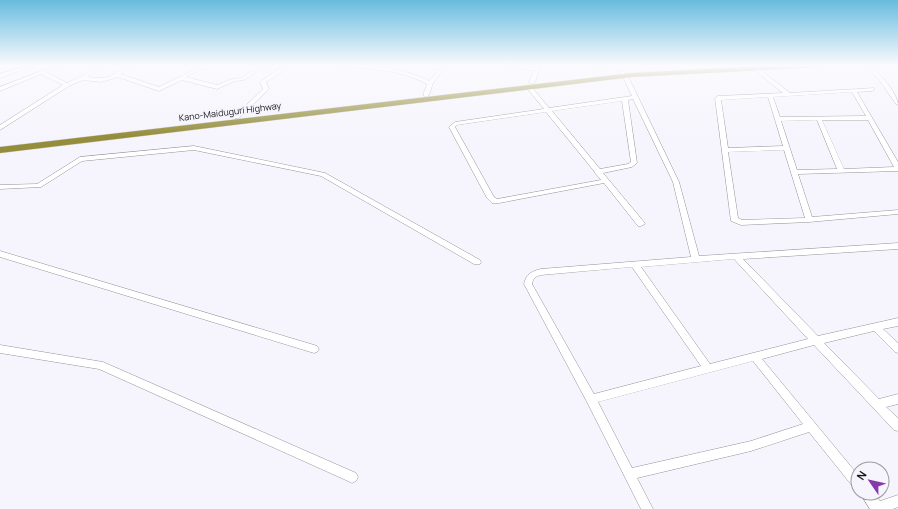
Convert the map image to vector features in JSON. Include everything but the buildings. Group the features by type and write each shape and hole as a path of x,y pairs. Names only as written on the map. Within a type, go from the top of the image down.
{"highway":[{"name":"Kano-Maiduguri Highway","path":"0,144 492,89"},
{"name":"Kano-Maiduguri Highway","path":"0,150 500,89"}],"street":[{"path":"0,128 62,89"},
{"path":"237,117 266,89"},
{"path":"426,89 426,95"},
{"path":"533,89 547,110 641,224"},
{"path":"631,89 676,182 696,259"},
{"path":"781,89 788,94"},
{"path":"872,89 718,98 734,219 741,223 809,220 898,212"},
{"path":"888,89 898,103"},
{"path":"794,172 898,168 854,90"},
{"path":"770,95 809,220"},
{"path":"605,181 495,201 490,198 453,130 453,126 636,97"},
{"path":"597,172 630,166 634,163 625,99"},
{"path":"778,119 870,118"},
{"path":"819,119 841,170"},
{"path":"0,187 39,186 80,159 194,148 323,174 477,262"},
{"path":"725,150 786,148"},
{"path":"647,509 528,284 528,278 532,274 541,272 696,259 898,246"},
{"path":"0,254 314,349"},
{"path":"736,257 898,426"},
{"path":"635,265 708,369"},
{"path":"590,399 815,341 898,322"},
{"path":"875,327 898,349"},
{"path":"0,349 100,365 352,477"},
{"path":"755,357 810,427 850,474"},
{"path":"877,404 898,399"},
{"path":"629,474 751,446 810,427"},
{"path":"877,509 898,501"}]}
